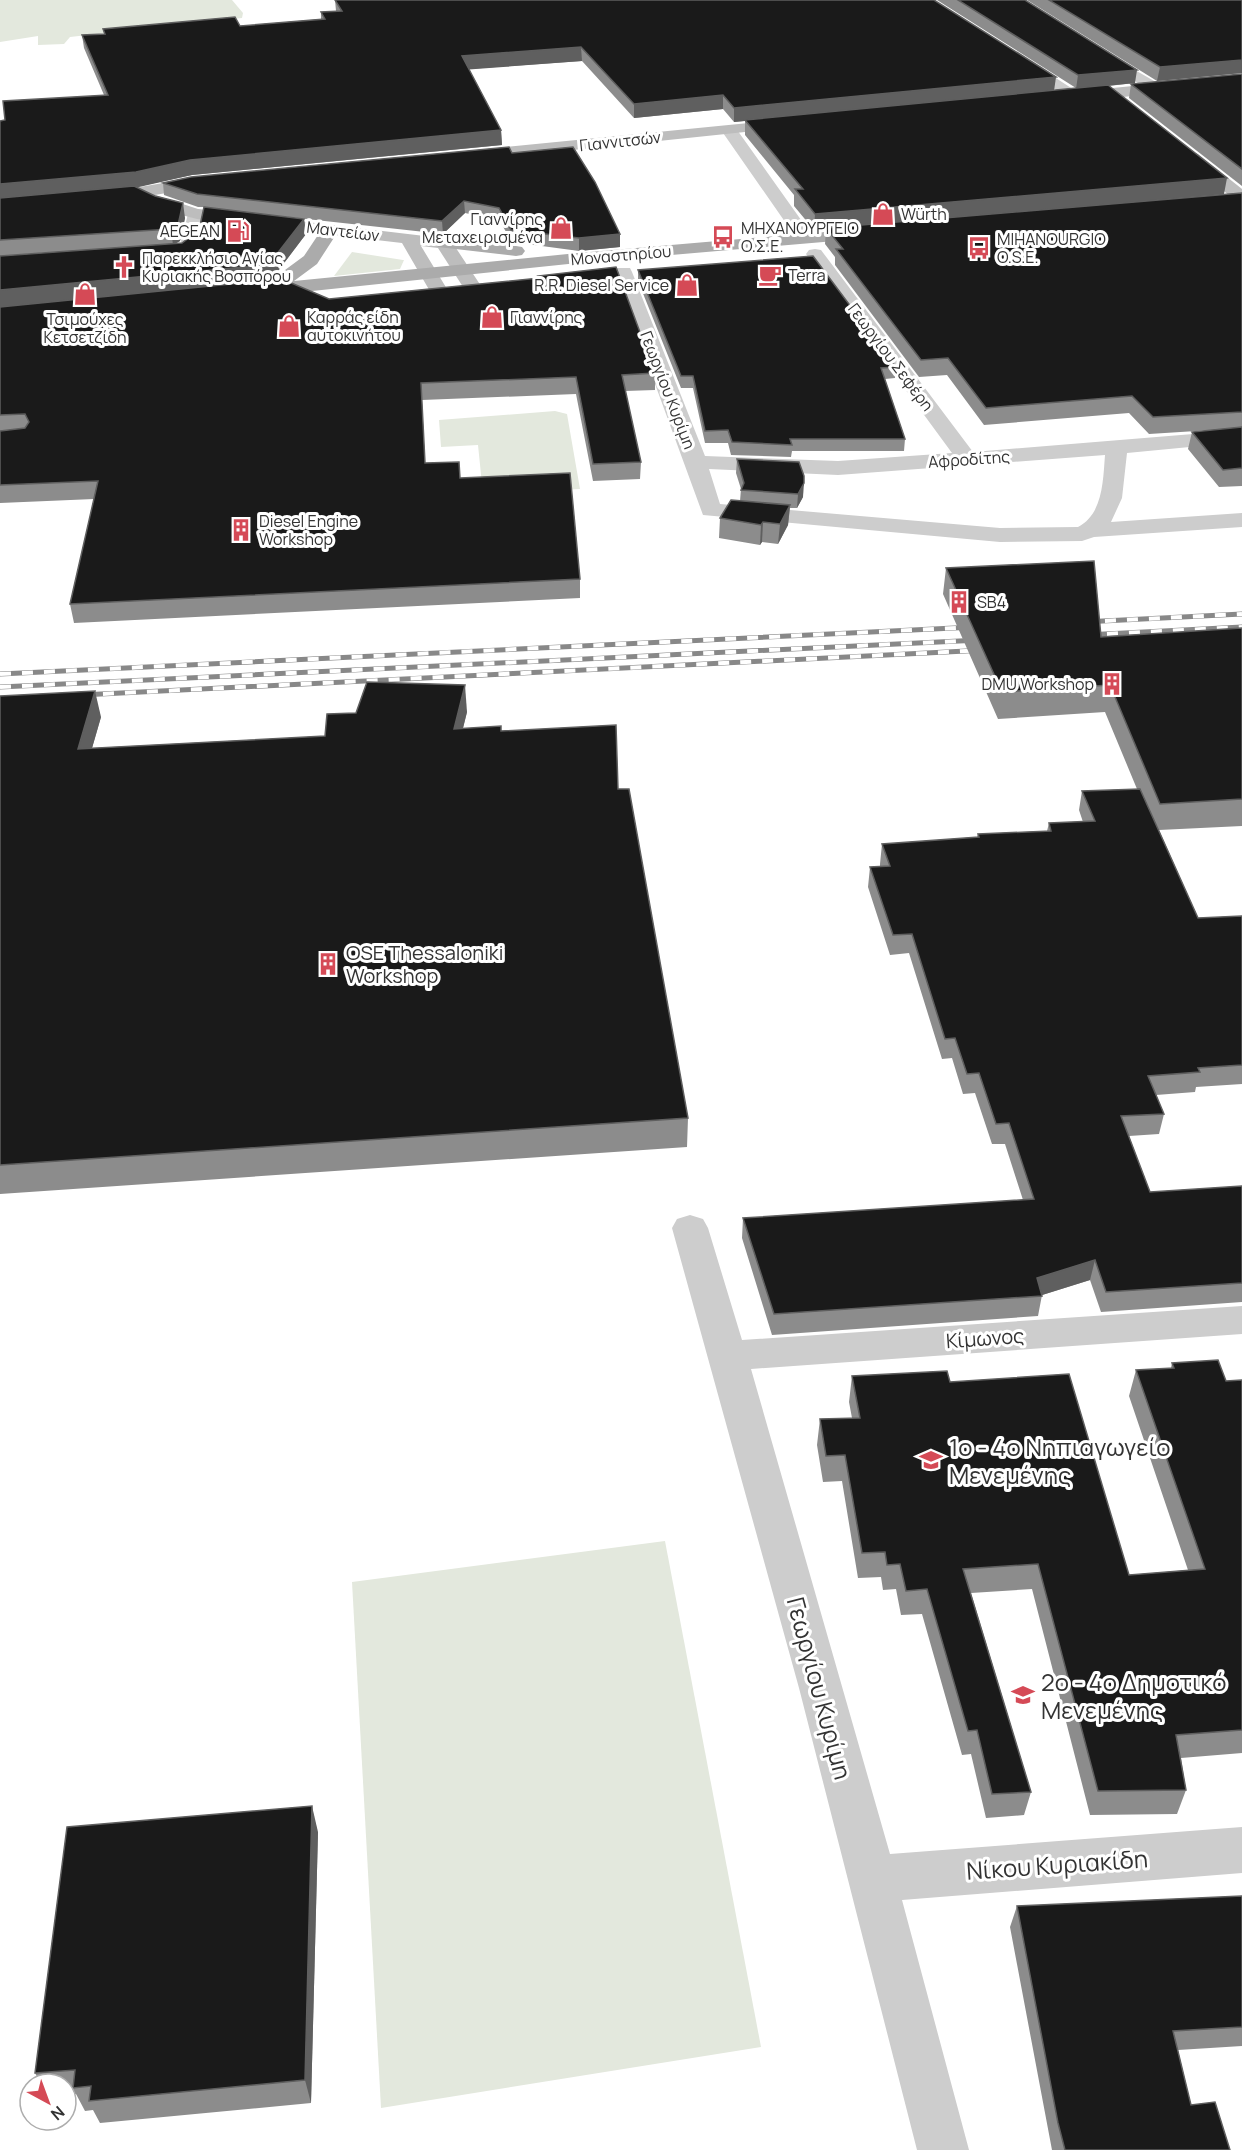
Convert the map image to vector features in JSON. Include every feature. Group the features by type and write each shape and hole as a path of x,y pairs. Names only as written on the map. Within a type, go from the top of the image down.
{"main road":[{"path":"1218,202 1242,198"},
{"path":"271,289 311,260 330,230"},
{"name":"Μοναστηρίου","path":"433,281 271,289 241,300 467,278 623,272 810,246 888,231"},
{"path":"444,243 578,258"},
{"name":"Μοναστηρίου","path":"467,278 578,258 810,246 874,249"}],"street":[{"path":"1090,47 1158,89"},
{"path":"1008,53 1077,97"},
{"path":"1054,99 1242,80"},
{"path":"1111,93 1130,108"},
{"name":"Γιαννιτσών","path":"453,157 809,122"},
{"name":"Γεωργίου Σεφέρη","path":"729,130 810,246 968,460"},
{"path":"1176,145 1242,198"},
{"path":"81,199 139,194 181,183 226,179"},
{"name":"Μαντείων","path":"139,194 164,205 196,214 444,243"},
{"path":"137,255 178,252 188,248 196,214"},
{"name":"Μαντείων","path":"408,238 433,281"},
{"path":"444,243 467,278"},
{"name":"Γεωργίου Κυρίμη","path":"623,272 696,462 711,510 1008,535 1069,535 1093,531"},
{"name":"Αφροδίτης","path":"696,462 838,468 968,460 1242,436"},
{"path":"1093,531 1108,507 1117,448"},
{"path":"1093,531 1242,520"},
{"name":"Γεωργίου Κυρίμη","path":"690,1228 728,1356 873,1879 943,2150"},
{"name":"Κίμωνος","path":"728,1356 1242,1320"},
{"name":"Νίκου Κυριακίδη","path":"873,1879 1242,1850"}],"shaded area":[{"path":"0,0 232,0 243,13 242,18 70,37 64,44 38,45 38,36 0,42"},
{"path":"352,252 404,260 400,269 334,276"},
{"path":"555,411 567,414 580,489 483,494 478,445 441,447 439,420"},
{"path":"665,1541 761,2047 381,2108 352,1582"}],"building":[{"path":"335,0 934,0 1056,77 734,108 723,95 634,104 581,47 462,56 501,130 190,160 136,172 0,184 0,121 5,120 3,101 108,95 82,35 105,34 103,29 235,17 240,26 325,19 321,12 342,11"},
{"path":"958,0 1025,0 1137,70 1078,75"},
{"path":"1049,0 1242,0 1242,60 1160,67"},
{"path":"1242,74 1242,169 1131,84"},
{"path":"1108,85 1227,178 815,214 795,189 803,189 745,120"},
{"path":"509,147 512,153 573,147 595,182 620,234 579,238 511,230 499,208 464,201 442,221 197,194 163,183 191,177"},
{"path":"134,186 155,196 183,203 178,225 171,229 0,240 0,198"},
{"path":"1242,193 1242,412 1153,417 1132,396 986,408 948,358 921,360 836,249 843,249 826,228"},
{"path":"204,207 304,219 273,259 265,265 0,290 0,256 182,243 199,230"},
{"path":"813,256 896,367 881,368 905,439 790,439 792,445 732,442 728,430 705,431 693,376 681,376 638,270"},
{"path":"616,267 655,373 622,375 641,462 593,464 576,377 421,383 425,463 459,462 460,478 570,473 580,579 70,604 98,481 0,485 0,431 25,428 29,422 25,414 0,415 0,307 282,279 329,299 540,278 538,276"},
{"path":"1242,427 1242,468 1223,470 1192,432"},
{"path":"737,459 799,462 804,483 798,494 741,490 744,483"},
{"path":"731,500 790,505 780,524 763,522 761,525 720,518"},
{"path":"1094,561 1101,637 1242,628 1242,799 1160,804 1110,685 1002,692 946,568"},
{"name":"OSE Thessaloniki Workshop","path":"367,682 465,685 454,729 501,726 501,731 616,725 618,789 629,789 688,1118 0,1165 0,696 95,691 78,749 325,736 327,714 356,713"},
{"path":"1140,789 1198,918 1242,916 1242,1065 1198,1068 1200,1072 1148,1076 1164,1114 1121,1116 1150,1192 1242,1186 1242,1283 1106,1292 1095,1260 1037,1278 1042,1296 774,1314 743,1218 1034,1199 1009,1123 996,1124 979,1073 967,1074 955,1038 945,1039 912,934 893,935 870,867 890,866 882,844 979,837 978,834 1051,831 1049,823 1095,821 1082,791"},
{"path":"1218,1360 1226,1381 1242,1380 1242,1730 1176,1735 1186,1790 1098,1791 1038,1564 963,1569 1031,1792 992,1794 977,1730 968,1731 927,1589 906,1591 900,1564 887,1565 885,1552 862,1553 845,1455 826,1456 820,1419 860,1418 852,1376 947,1371 950,1382 1069,1374 1129,1575 1205,1569 1136,1370 1174,1368 1172,1363"},
{"path":"312,1806 305,2080 89,2101 91,2086 78,2087 78,2072 75,2070 35,2072 67,1827"},
{"path":"1242,1896 1242,2027 1173,2031 1191,2105 1215,2102 1230,2150 1065,2150 1017,1906"}],"railway":[{"path":"1083,622 1242,614"},
{"path":"0,674 975,627"},
{"path":"1085,635 1242,627"},
{"path":"0,687 980,640"},
{"path":"81,695 986,650"}],"place":[{"name":"Würth","path":"883,214"},
{"name":"Γιαννίρης Μεταχειρισμένα","path":"561,228"},
{"name":"AEGEAN","path":"238,231"},
{"name":"ΜΗΧΑΝΟΥΡΓΕΙΟ Ο.Σ.Ε.","path":"723,237"},
{"name":"MIHANOURGIO O.S.E.","path":"979,248"},
{"name":"Παρεκκλήσιο Αγίας Κυριακής Βοσπόρου","path":"124,267"},
{"name":"Terra","path":"770,275"},
{"name":"R.R. Diesel Service","path":"687,285"},
{"name":"Τσιμούχες Κετσετζίδη","path":"85,294"},
{"name":"Γιαννίρης","path":"492,317"},
{"name":"Καρράς είδη αυτοκινήτου","path":"289,326"},
{"name":"Diesel Engine Workshop","path":"241,530"},
{"name":"SB4","path":"959,602"},
{"name":"DMU Workshop","path":"1112,684"},
{"name":"OSE Thessaloniki Workshop","path":"328,964"},
{"name":"1o - 4o Νηπιαγωγείο Μενεμένης","path":"931,1460"},
{"name":"2o - 4o Δημοτικό Μενεμένης","path":"1023,1695"}]}
